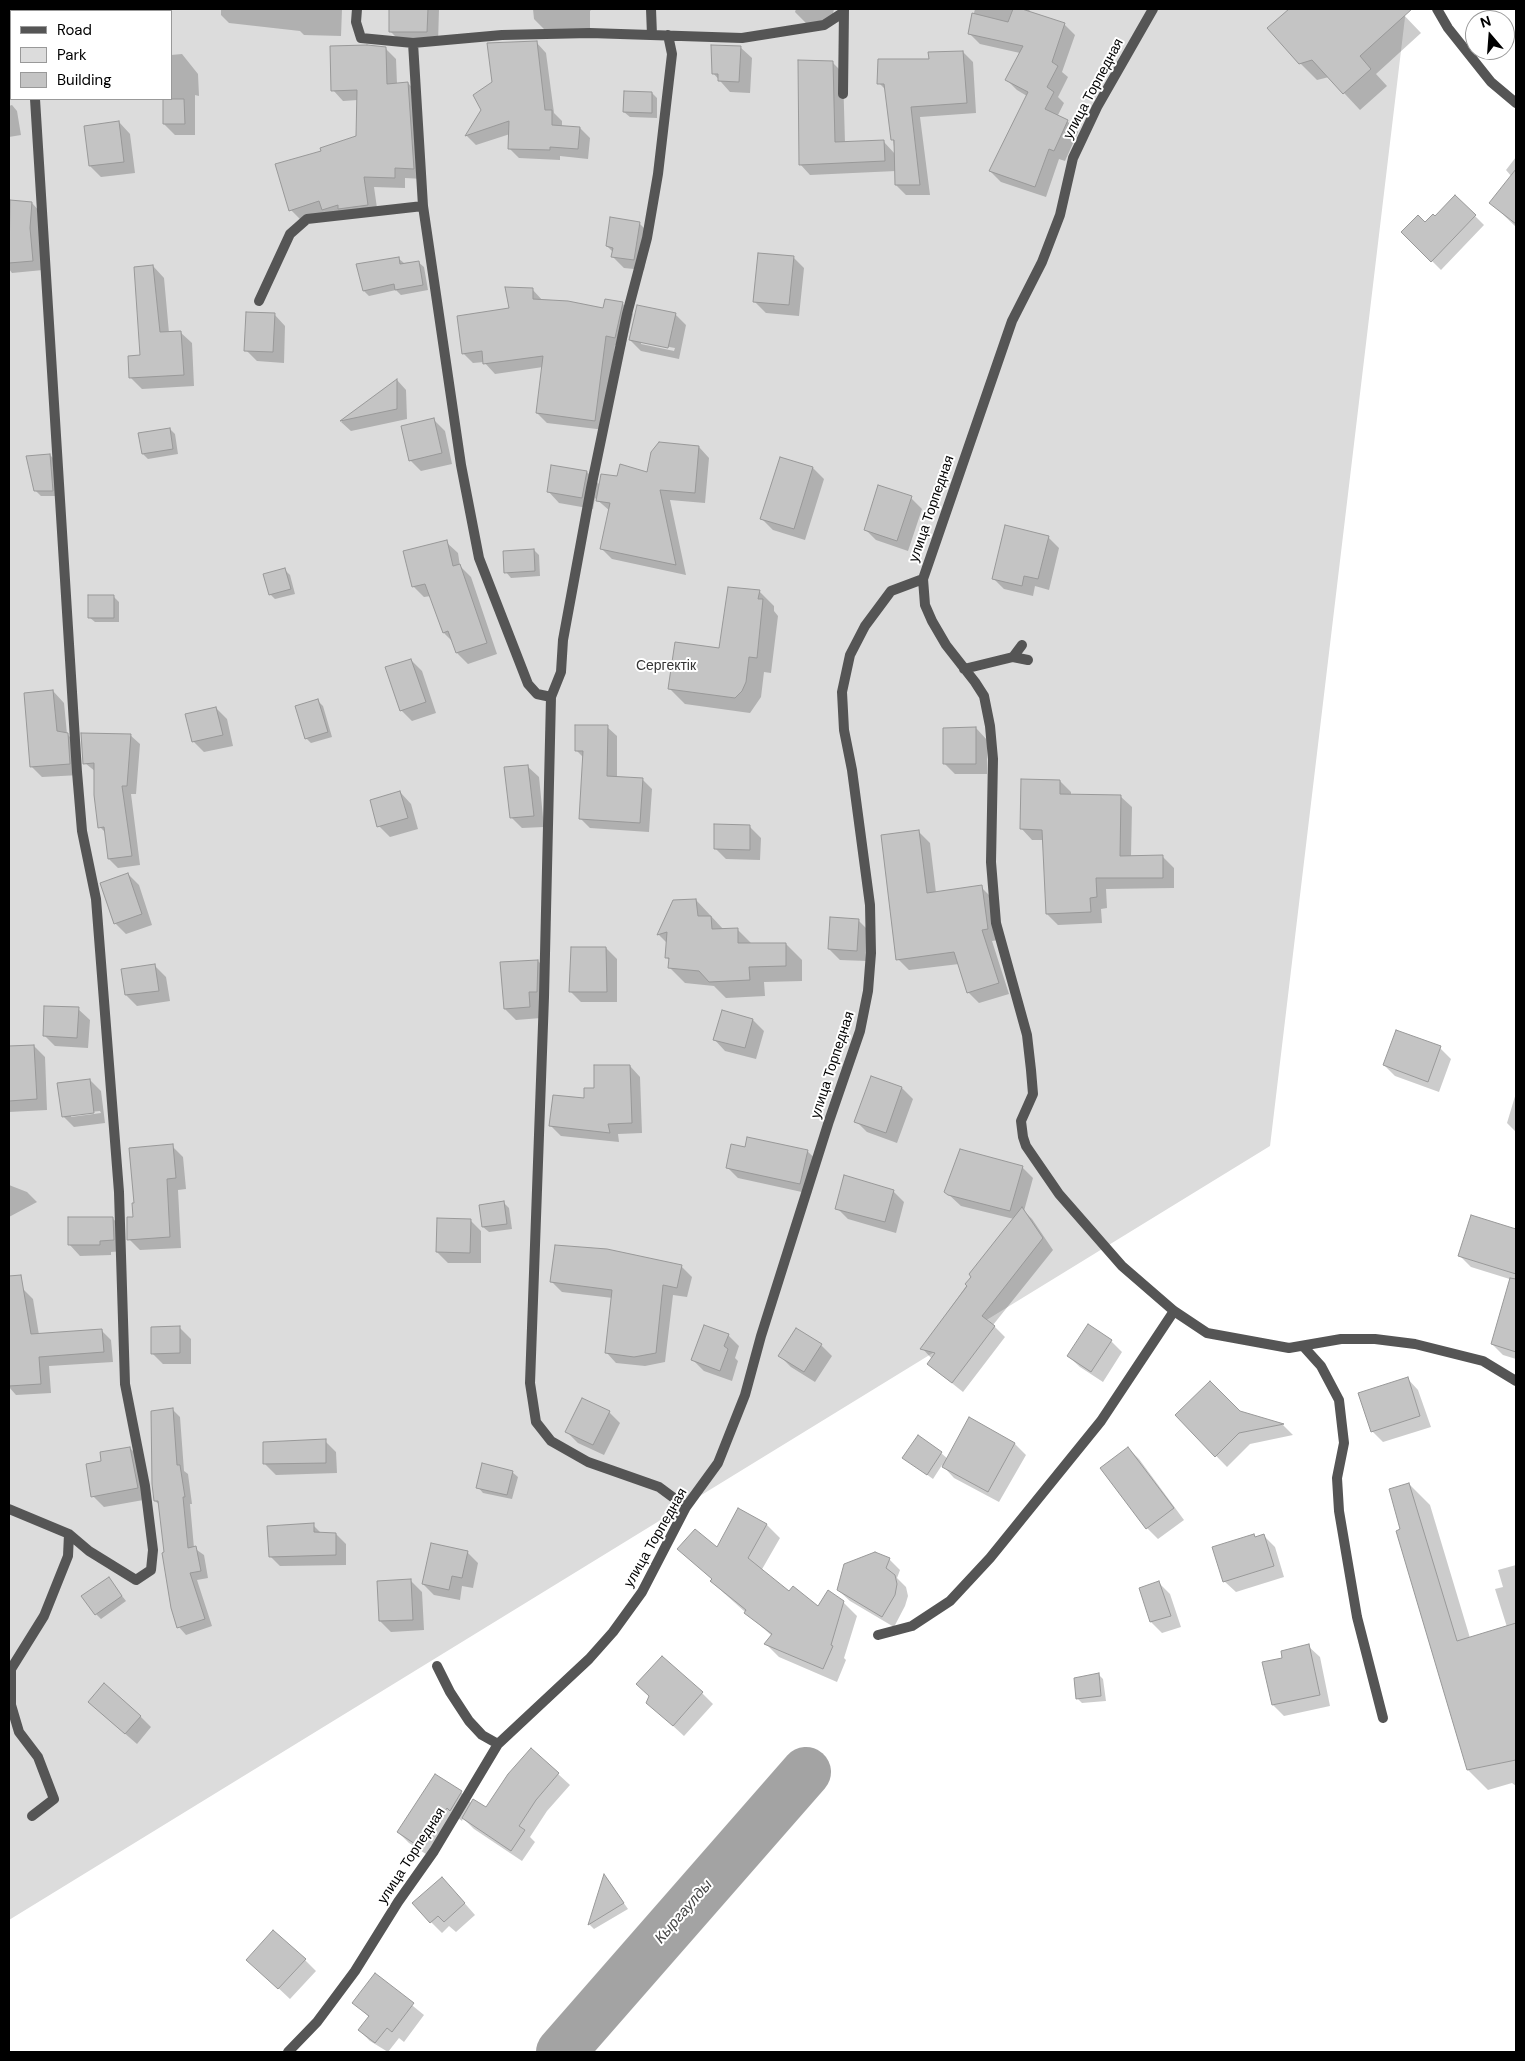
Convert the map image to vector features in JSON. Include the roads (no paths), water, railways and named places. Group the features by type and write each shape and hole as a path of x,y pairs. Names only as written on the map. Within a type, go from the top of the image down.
{"street":[{"path":"357,9 356,22 361,38 413,43 502,35 668,35 742,38 824,24 844,10"},
{"path":"651,9 652,35"},
{"name":"улица Торпедная","path":"288,2052 317,2022 354,1971 398,1902 434,1851 498,1744 588,1659 613,1632 642,1592 686,1507 718,1464 745,1395 761,1336 864,1015 871,953 870,914 852,770 844,730 842,692 850,655 865,626 891,591 923,579 1012,321 1042,262 1060,215 1073,158 1097,107 1153,9"},
{"path":"1437,9 1448,28 1491,82 1516,103"},
{"path":"843,94 844,10"},
{"path":"668,35 672,54 658,174 647,238 626,314 562,640 561,672 551,697 544,1007 530,1383 536,1422 551,1441 588,1462 659,1487 686,1507"},
{"path":"413,43 423,206 461,465 479,558 528,684 537,694 551,697"},
{"path":"9,1509 69,1534 89,1551 136,1580 151,1570 153,1550 145,1486 125,1384 119,1192 96,899 82,830 77,772 34,100"},
{"path":"259,301 290,234 307,219 423,206"},
{"path":"923,579 925,605 932,621 946,646 984,696 990,726 993,759 991,862 996,923 1027,1034 1031,1070 1033,1094 1021,1121 1026,1146 1059,1194 1122,1266 1174,1311 1206,1333 1289,1348 1341,1340 1375,1339 1415,1344 1483,1361 1516,1380"},
{"path":"1013,656 1022,645"},
{"path":"964,669 1013,656 1028,660"},
{"path":"878,1635 912,1626 950,1601 990,1558 1101,1421 1174,1311"},
{"path":"1303,1346 1321,1366 1339,1400 1344,1442 1337,1478 1339,1511 1357,1617 1383,1718"},
{"path":"32,1816 54,1800 38,1758 19,1732 11,1705 11,1669 44,1616 68,1556 69,1534"},
{"path":"437,1666 450,1692 469,1721 482,1736 498,1744"}],"waterway":[{"name":"Кыргаулды","path":"561,2052 806,1772"}],"park label":[{"name":"Сергектік","path":"666,666"}]}
